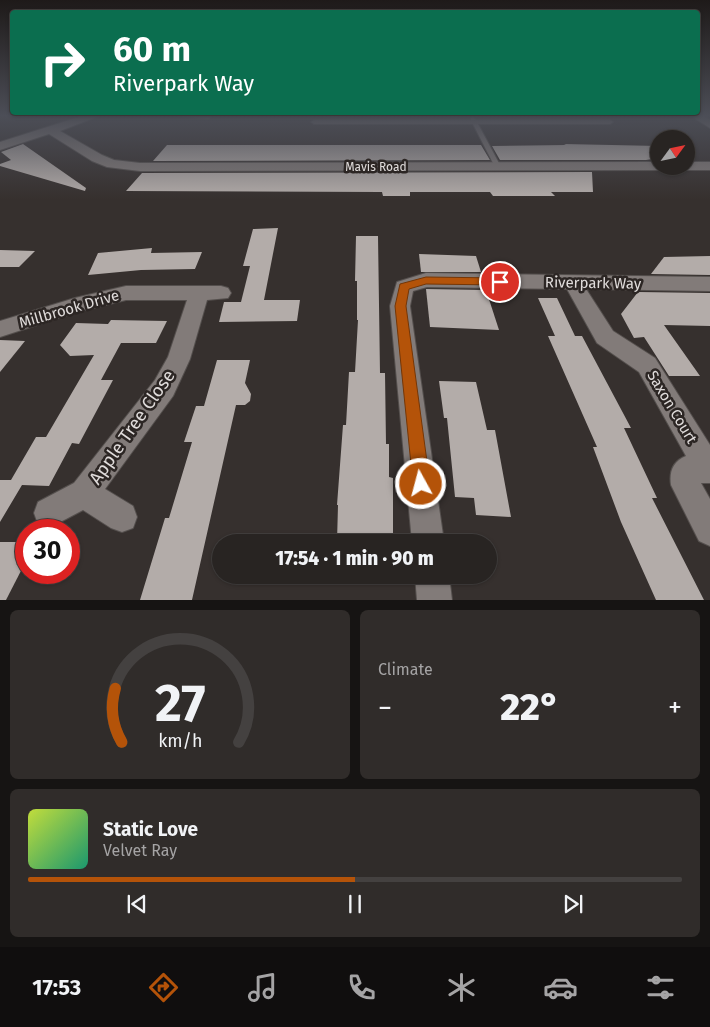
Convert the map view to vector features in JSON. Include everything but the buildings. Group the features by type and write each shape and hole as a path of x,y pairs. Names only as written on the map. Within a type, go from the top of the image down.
{"street":[{"name":"Mavis Road","path":"74,144 97,158 112,164 140,167 710,166"},
{"name":"Riverpark Way","path":"427,534 400,306 404,287 426,280 710,284"},
{"name":"Saxon Court","path":"573,283 606,337 647,364 710,469"},
{"name":"Millbrook Drive","path":"0,329 106,296 126,293 199,294"},
{"path":"199,294 221,293"},
{"name":"Apple Tree Close","path":"48,513 84,494 164,388 180,359 199,294"},
{"path":"710,469 691,468 684,475 686,485 710,530"},
{"name":"Apple Tree Close","path":"84,494 122,516"},
{"path":"433,584 435,600"}],"lane":[{"path":"486,144 498,167"}],"route":[{"path":"421,484 400,306 404,287 426,280 500,282"}]}
